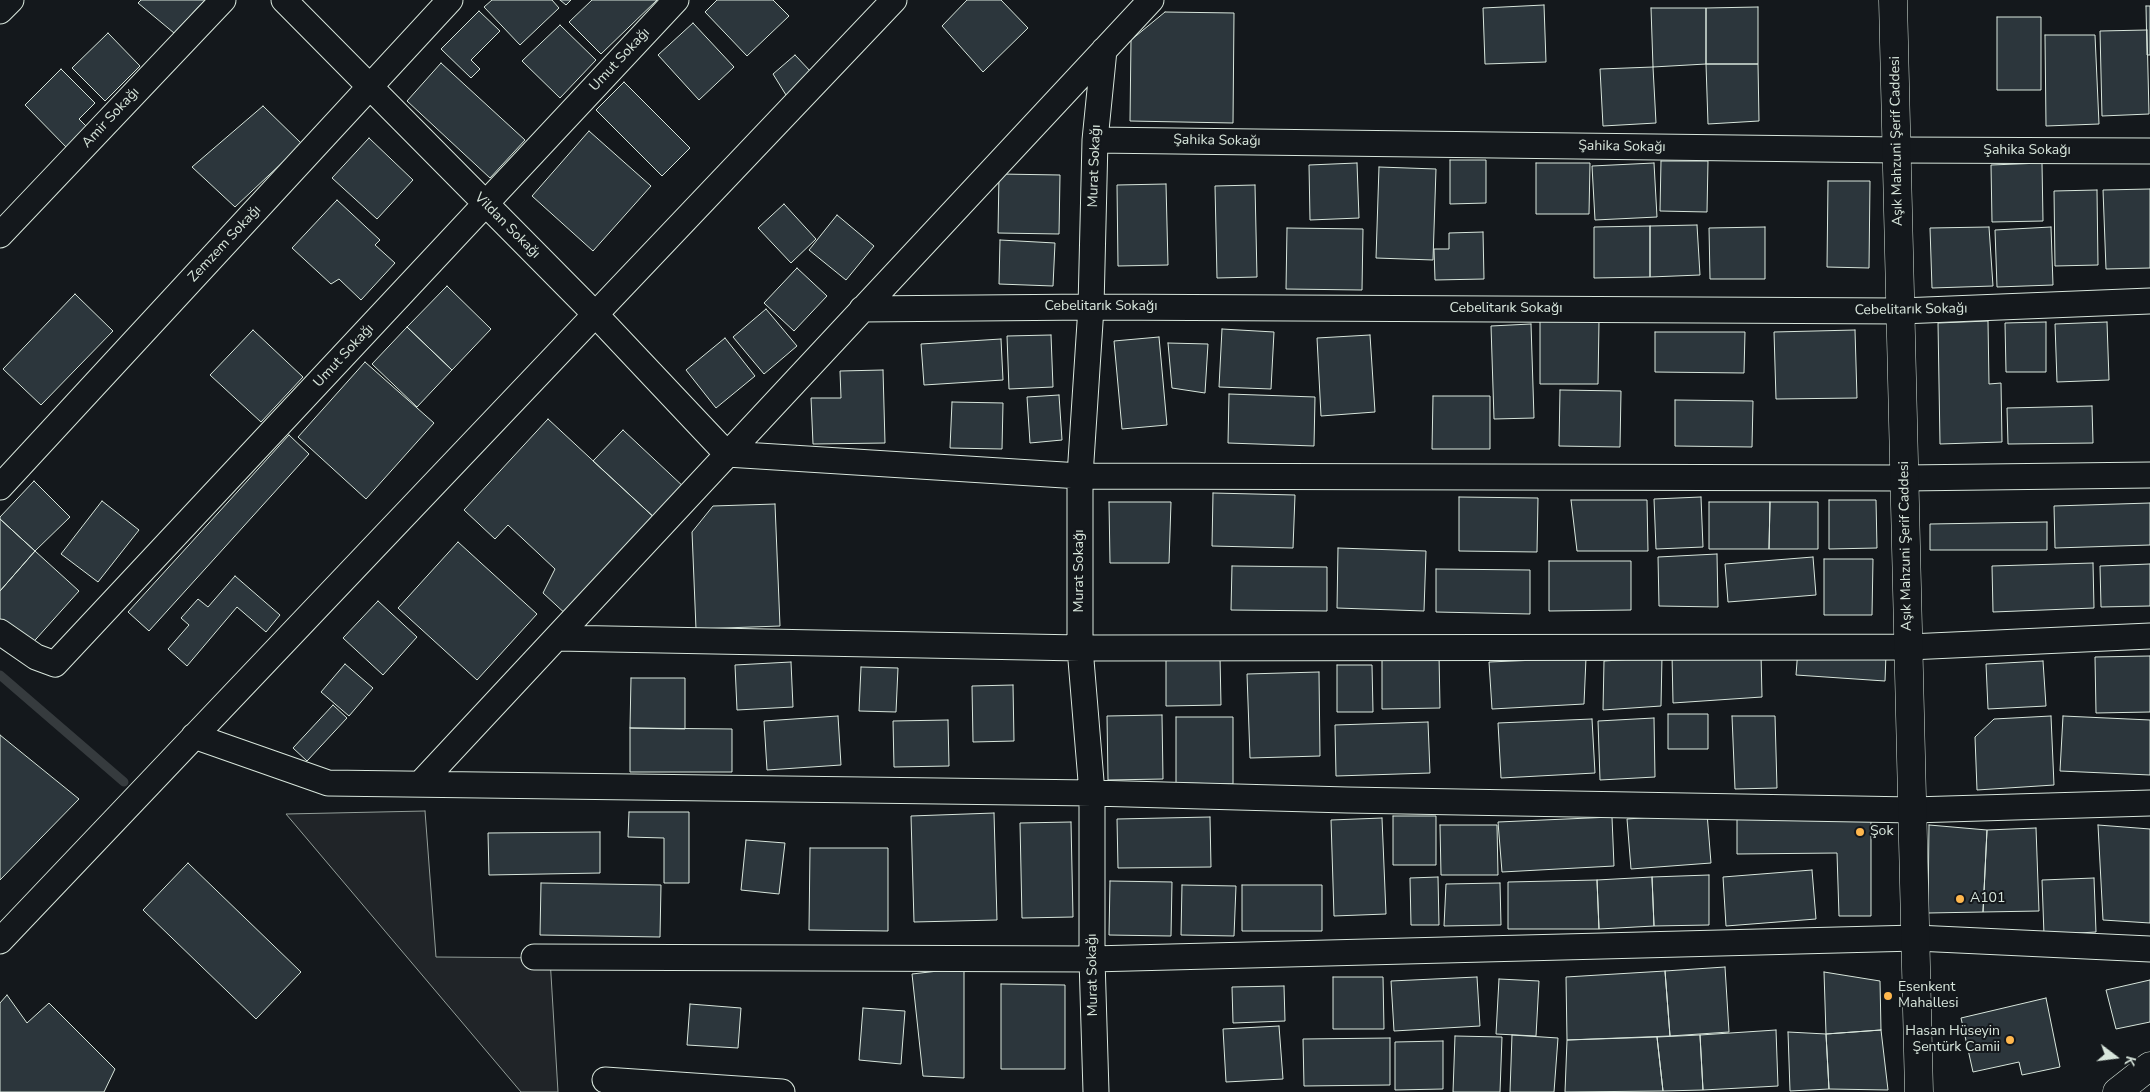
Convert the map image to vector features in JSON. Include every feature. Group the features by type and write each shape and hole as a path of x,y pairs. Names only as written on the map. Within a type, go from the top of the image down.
{"main road":[{"name":"Aşık Mahzuni Şerif Caddesi","path":"1894,0 1919,1092"},
{"path":"2117,1092 2144,1077"}],"street":[{"path":"0,11 11,0"},
{"name":"Amir Sokağı","path":"0,236 223,0"},
{"name":"Vildan Sokağı","path":"284,0 596,314 727,454"},
{"name":"Zemzem Sokağı","path":"0,487 450,0"},
{"name":"Umut Sokağı","path":"0,632 36,657 55,664 676,0"},
{"path":"0,941 894,0"},
{"path":"420,784 1151,0"},
{"name":"Murat Sokağı","path":"1096,1092 1092,959 1092,793 1080,648 1080,476 1091,307 1094,140 1104,50"},
{"name":"Şahika Sokağı","path":"1094,140 1897,150 2150,151"},
{"name":"Cebelitarık Sokağı","path":"862,309 1091,307 1900,311 2150,302"},
{"path":"727,454 1080,476 1905,478 2150,474"},
{"path":"557,638 1080,648 1909,647 2150,636"},
{"path":"194,736 328,783 1092,793 1347,800 1912,810 2150,803"},
{"path":"534,957 1092,959 1916,938 2150,949"},
{"path":"605,1080 782,1092"}],"shaded area":[{"path":"425,811 436,957 550,958 558,1092 521,1092 286,814"}],"building":[{"path":"141,0 205,0 174,33 138,3"},
{"path":"492,0 552,0 559,8 520,45 484,7"},
{"path":"560,0 571,0 566,5"},
{"path":"592,0 657,0 601,54 569,22"},
{"path":"717,0 773,0 789,16 747,56 705,12"},
{"path":"967,0 1001,0 1028,28 983,72 942,26"},
{"path":"1544,5 1546,62 1485,64 1483,8"},
{"path":"2146,6 2150,6 2150,55 2147,55"},
{"path":"1758,7 1758,64 1706,64 1706,8"},
{"path":"1651,8 1706,8 1706,64 1653,67"},
{"path":"479,11 500,31 471,60 480,69 471,78 441,49"},
{"path":"1165,12 1234,13 1233,123 1130,121 1131,40"},
{"path":"1997,17 2041,17 2041,90 1997,90"},
{"path":"693,23 734,67 699,100 658,55"},
{"path":"560,25 596,60 560,98 522,61"},
{"path":"2147,30 2149,114 2102,116 2100,31"},
{"path":"108,33 140,66 105,101 72,68"},
{"path":"2045,35 2095,35 2099,124 2046,126"},
{"path":"795,55 811,72 786,95 773,74"},
{"path":"441,63 525,140 490,178 407,101"},
{"path":"1706,64 1758,64 1759,121 1708,124"},
{"path":"1653,67 1656,123 1603,126 1600,69"},
{"path":"61,69 95,103 79,119 88,128 68,149 25,105"},
{"path":"624,82 690,148 662,176 596,110"},
{"path":"263,106 302,144 235,207 192,167"},
{"path":"589,131 651,186 593,251 532,196"},
{"path":"369,138 413,180 377,219 332,178"},
{"path":"1450,160 1486,160 1486,203 1450,204"},
{"path":"1661,161 1708,161 1707,212 1660,211"},
{"path":"1357,163 1359,218 1310,220 1309,165"},
{"path":"1536,163 1590,163 1589,214 1536,214"},
{"path":"1654,163 1657,217 1595,220 1592,166"},
{"path":"2042,163 2043,221 1992,222 1991,165"},
{"path":"1379,167 1436,169 1433,260 1376,258"},
{"path":"999,174 1060,175 1059,234 998,233"},
{"path":"1828,181 1870,181 1869,268 1827,267"},
{"path":"1166,184 1168,265 1118,266 1117,185"},
{"path":"1255,185 1257,277 1217,278 1215,186"},
{"path":"2150,189 2150,268 2106,269 2103,190"},
{"path":"2097,190 2098,265 2055,266 2054,191"},
{"path":"337,200 380,240 375,245 395,263 361,300 339,279 331,284 292,248"},
{"path":"784,204 816,239 791,263 758,228"},
{"path":"837,215 874,246 846,280 809,250"},
{"path":"1697,225 1700,275 1650,277 1650,226"},
{"path":"1650,226 1650,277 1594,278 1594,227"},
{"path":"1765,227 1765,279 1710,279 1709,228"},
{"path":"1989,227 1993,286 1932,288 1930,228"},
{"path":"2051,227 2053,285 1997,287 1995,230"},
{"path":"1287,228 1363,229 1362,290 1286,289"},
{"path":"1483,232 1484,279 1435,280 1434,249 1449,249 1449,233"},
{"path":"1000,240 1055,243 1053,286 999,284"},
{"path":"797,268 827,296 794,331 764,303"},
{"path":"447,286 491,329 452,370 407,327"},
{"path":"75,294 113,331 41,405 3,369"},
{"path":"766,309 797,346 764,374 733,337"},
{"path":"1540,319 1599,321 1598,384 1540,384"},
{"path":"1988,321 1989,384 2001,383 2002,442 1940,444 1938,323"},
{"path":"2046,322 2046,372 2006,372 2005,323"},
{"path":"2107,322 2109,380 2057,382 2055,324"},
{"path":"1531,324 1534,418 1494,419 1491,326"},
{"path":"407,327 452,370 417,407 372,364"},
{"path":"1222,329 1274,332 1271,389 1219,387"},
{"path":"253,330 303,377 261,422 210,375"},
{"path":"1855,330 1857,398 1776,399 1774,332"},
{"path":"1655,332 1745,332 1744,373 1655,372"},
{"path":"1051,335 1053,387 1009,389 1007,336"},
{"path":"1370,335 1375,412 1321,416 1317,338"},
{"path":"1159,337 1167,425 1122,429 1114,341"},
{"path":"725,338 755,376 716,408 686,370"},
{"path":"1001,339 1003,380 924,385 921,344"},
{"path":"1168,343 1208,344 1205,393 1172,388"},
{"path":"365,362 434,423 366,499 298,437"},
{"path":"883,370 885,443 813,444 811,398 841,398 840,371"},
{"path":"1560,390 1621,391 1620,447 1559,446"},
{"path":"1229,394 1315,397 1314,446 1228,443"},
{"path":"1059,395 1062,440 1030,443 1027,397"},
{"path":"1433,396 1490,396 1490,449 1432,449"},
{"path":"1675,400 1753,401 1752,447 1675,446"},
{"path":"952,402 1003,403 1002,449 950,448"},
{"path":"2092,406 2093,443 2008,444 2007,408"},
{"path":"548,419 658,521 569,617 543,593 555,569 508,525 495,539 464,510"},
{"path":"623,430 686,489 658,521 593,461"},
{"path":"289,435 309,454 149,631 128,612"},
{"path":"34,481 70,517 35,551 0,519"},
{"path":"1213,493 1295,495 1293,548 1212,546"},
{"path":"1459,497 1538,498 1537,552 1459,551"},
{"path":"1701,497 1703,547 1656,549 1654,499"},
{"path":"1571,500 1647,500 1648,551 1577,551"},
{"path":"1829,500 1876,500 1877,548 1829,549"},
{"path":"102,501 139,530 98,582 61,554"},
{"path":"1109,502 1171,502 1169,563 1110,563"},
{"path":"1709,502 1770,502 1769,549 1709,549"},
{"path":"1770,502 1818,502 1818,549 1769,549"},
{"path":"2150,503 2150,545 2055,548 2054,506"},
{"path":"775,504 780,626 696,629 692,532 713,506"},
{"path":"0,519 35,551 0,591"},
{"path":"2047,522 2047,550 1930,550 1930,524"},
{"path":"458,542 537,614 477,680 398,608"},
{"path":"1338,548 1426,551 1424,611 1337,608"},
{"path":"35,551 79,591 28,648 0,622 0,591"},
{"path":"1717,554 1718,607 1659,606 1658,557"},
{"path":"1813,557 1816,595 1728,602 1725,564"},
{"path":"1824,559 1873,559 1872,615 1824,615"},
{"path":"1549,561 1631,561 1631,610 1549,611"},
{"path":"2093,563 2094,608 1993,612 1992,566"},
{"path":"2150,564 2150,606 2101,607 2100,566"},
{"path":"1232,566 1327,567 1327,611 1231,610"},
{"path":"1436,569 1530,570 1530,614 1436,612"},
{"path":"235,576 280,615 266,632 237,607 187,666 168,649 189,625 181,618 198,599 208,607"},
{"path":"378,601 417,637 383,675 343,638"},
{"path":"1798,649 1886,654 1885,681 1796,675"},
{"path":"1439,654 1440,708 1382,709 1382,656"},
{"path":"1761,654 1762,697 1673,703 1672,655"},
{"path":"2150,656 2150,712 2096,713 2095,657"},
{"path":"1220,657 1221,705 1166,706 1166,658"},
{"path":"1662,657 1661,706 1603,710 1604,661"},
{"path":"1586,658 1584,704 1492,709 1489,662"},
{"path":"2043,661 2046,706 1988,709 1986,664"},
{"path":"791,662 793,707 737,710 735,665"},
{"path":"345,664 373,688 349,716 321,692"},
{"path":"1337,665 1372,665 1373,712 1337,712"},
{"path":"861,667 898,668 896,712 859,711"},
{"path":"1319,672 1320,756 1250,758 1247,674"},
{"path":"631,678 685,678 685,729 630,728"},
{"path":"1013,685 1014,741 973,742 972,686"},
{"path":"333,705 347,718 307,761 293,748"},
{"path":"1668,714 1708,714 1708,749 1668,749"},
{"path":"1162,715 1163,779 1108,780 1107,716"},
{"path":"838,716 841,765 767,770 764,721"},
{"path":"1732,716 1775,716 1777,788 1735,789"},
{"path":"2051,716 2054,785 1977,790 1975,737 1994,719"},
{"path":"2063,716 2150,720 2150,775 2060,771"},
{"path":"1176,717 1233,717 1233,784 1176,783"},
{"path":"1654,718 1655,777 1600,780 1598,721"},
{"path":"1592,719 1595,773 1501,778 1498,723"},
{"path":"948,720 949,766 894,767 893,721"},
{"path":"1428,722 1430,773 1336,776 1335,725"},
{"path":"630,728 732,729 732,772 630,772"},
{"path":"0,735 79,799 0,880"},
{"path":"629,812 689,812 689,883 664,883 664,838 628,837"},
{"path":"994,813 997,920 914,922 911,816"},
{"path":"1707,813 1711,863 1631,869 1627,819"},
{"path":"1393,816 1436,816 1436,865 1393,865"},
{"path":"1210,817 1211,867 1118,868 1117,819"},
{"path":"1612,817 1614,866 1502,872 1498,822"},
{"path":"1382,818 1386,914 1334,916 1331,820"},
{"path":"1737,818 1871,819 1871,916 1839,916 1837,853 1737,854"},
{"path":"1071,822 1073,917 1022,918 1020,823"},
{"path":"1440,825 1497,825 1498,875 1441,875"},
{"path":"1929,825 1987,830 1983,912 1928,913"},
{"path":"2098,825 2150,829 2150,923 2103,920"},
{"path":"2036,828 2039,911 1983,912 1987,830"},
{"path":"600,832 600,873 489,875 488,833"},
{"path":"746,840 785,843 779,894 741,890"},
{"path":"810,848 888,848 888,931 809,930"},
{"path":"188,863 301,972 256,1019 143,910"},
{"path":"1812,870 1816,919 1726,926 1723,877"},
{"path":"1709,875 1709,925 1654,926 1652,877"},
{"path":"1438,877 1439,925 1411,925 1410,878"},
{"path":"1652,877 1654,926 1599,929 1597,880"},
{"path":"2094,878 2096,932 2044,935 2042,880"},
{"path":"1597,880 1599,929 1508,929 1508,882"},
{"path":"1110,881 1172,882 1171,936 1109,935"},
{"path":"541,883 661,885 660,937 540,935"},
{"path":"1500,883 1501,925 1444,926 1446,884"},
{"path":"1182,885 1236,886 1234,936 1181,935"},
{"path":"1242,885 1322,885 1322,931 1242,931"},
{"path":"1725,967 1729,1032 1670,1036 1665,971"},
{"path":"964,968 964,1078 923,1076 912,974"},
{"path":"1665,971 1670,1036 1567,1040 1566,977"},
{"path":"1824,972 1880,981 1881,1030 1826,1034"},
{"path":"1333,977 1383,977 1384,1029 1333,1029"},
{"path":"1477,977 1480,1026 1394,1031 1391,981"},
{"path":"1499,979 1539,981 1536,1036 1496,1034"},
{"path":"2150,980 2150,1022 2116,1029 2106,990"},
{"path":"1001,984 1065,985 1065,1069 1001,1069"},
{"path":"1284,986 1285,1021 1233,1023 1232,987"},
{"path":"7,995 27,1023 49,1003 115,1069 104,1092 0,1092 0,1003"},
{"name":"Hasan Hüseyin Şentürk Camii","path":"2046,998 2060,1067 2022,1075 2019,1062 1973,1072 1961,1018"},
{"path":"690,1004 741,1008 738,1048 687,1045"},
{"path":"863,1008 905,1011 901,1064 859,1060"},
{"path":"1279,1026 1283,1079 1226,1082 1223,1029"},
{"path":"1776,1030 1778,1086 1703,1090 1700,1035"},
{"path":"1881,1030 1888,1090 1829,1089 1826,1034"},
{"path":"1788,1032 1826,1034 1829,1089 1790,1091"},
{"path":"1512,1035 1558,1038 1554,1092 1510,1092"},
{"path":"1700,1035 1703,1090 1663,1091 1657,1037"},
{"path":"1455,1036 1502,1037 1500,1092 1453,1092"},
{"path":"1657,1037 1663,1091 1565,1092 1567,1040"},
{"path":"1390,1038 1390,1085 1304,1086 1303,1039"},
{"path":"1443,1041 1443,1089 1395,1090 1395,1042"}],"waterway":[{"path":"0,675 124,782"}],"place":[{"name":"Şok","path":"1860,832"},
{"name":"A101","path":"1960,899"},
{"name":"Esenkent Mahallesi","path":"1888,996"},
{"name":"Hasan Hüseyin Şentürk Camii","path":"2010,1040"}]}
